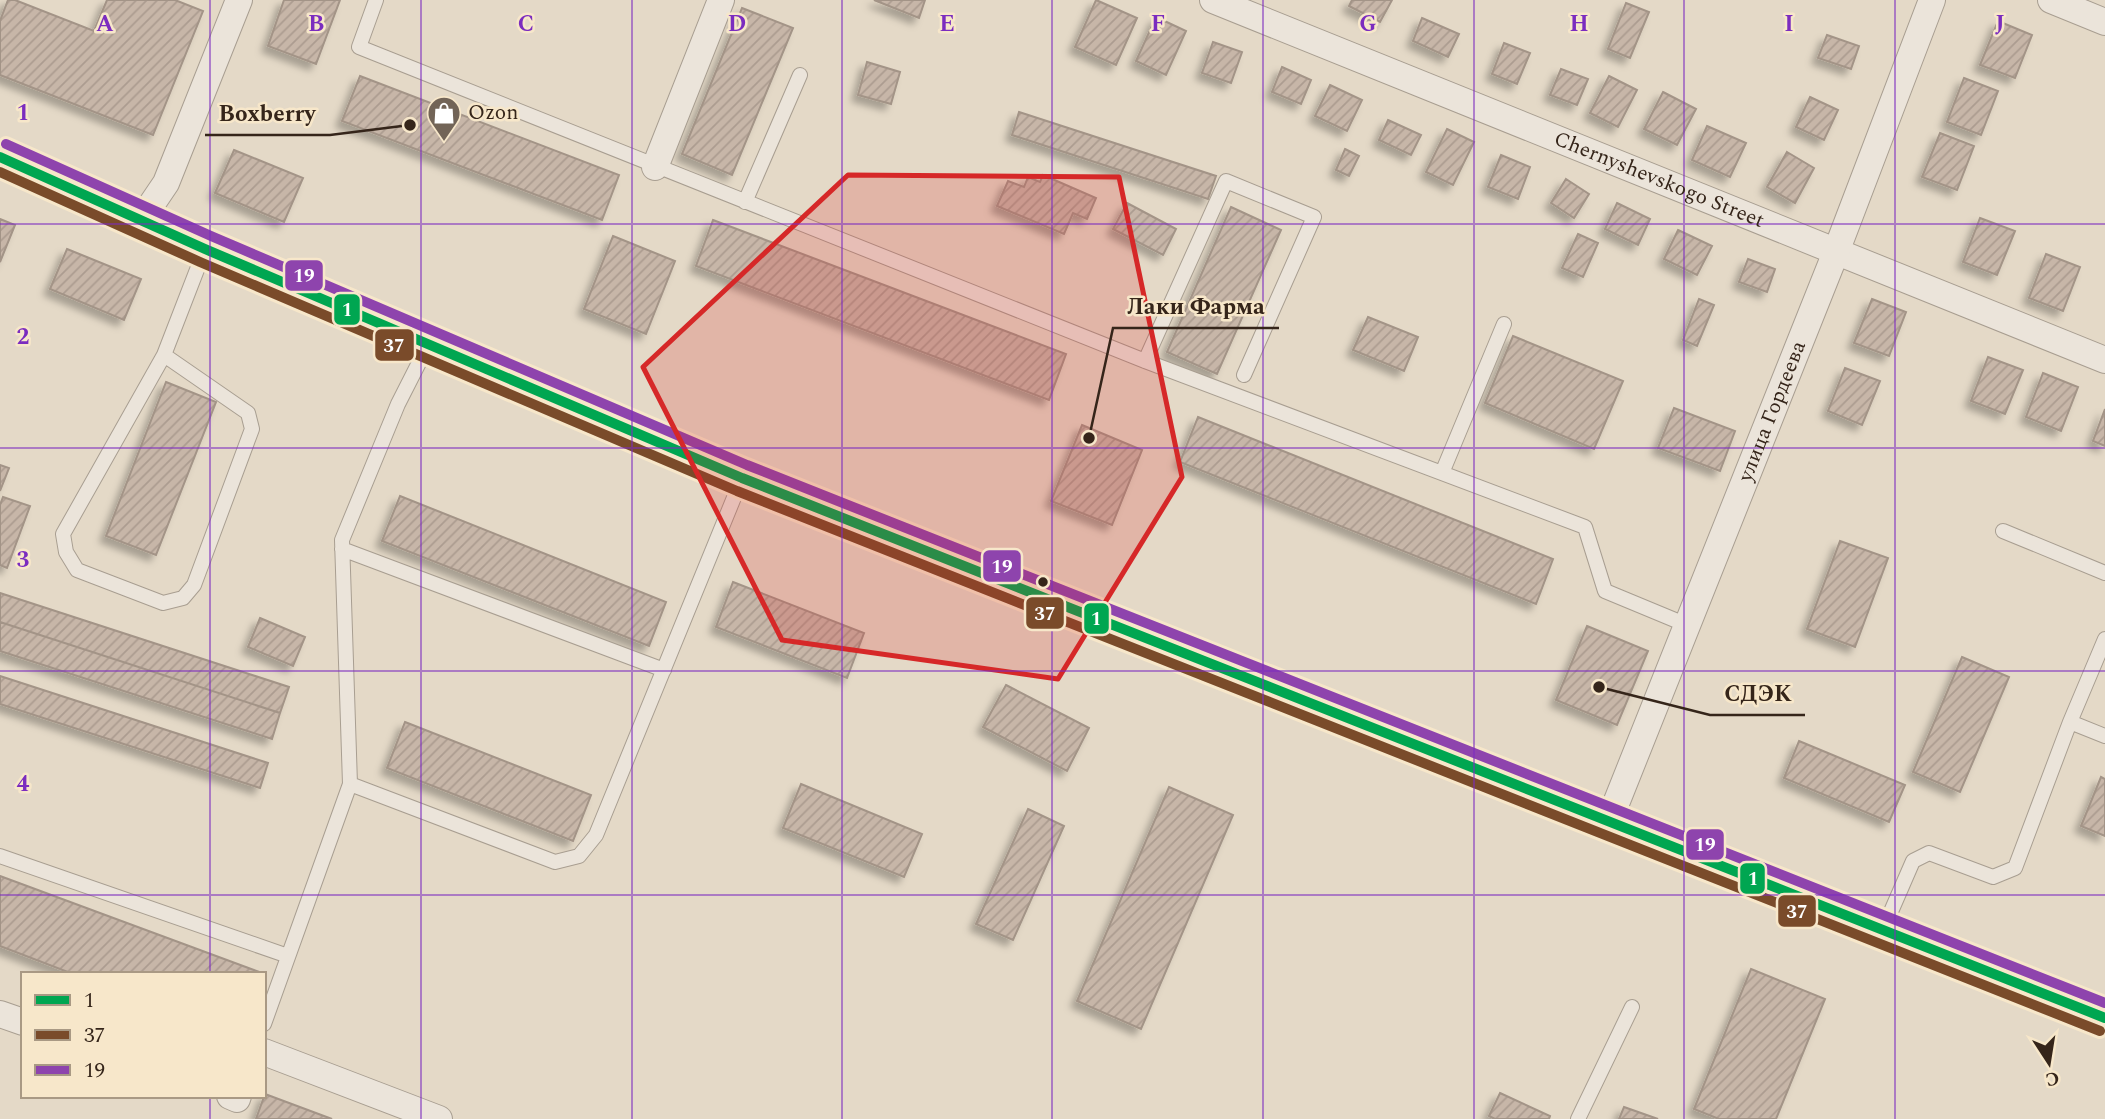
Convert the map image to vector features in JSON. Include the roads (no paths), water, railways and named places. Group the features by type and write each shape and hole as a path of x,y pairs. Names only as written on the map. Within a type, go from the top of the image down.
{"street":[{"path":"141,220 166,183 239,0"},
{"path":"655,167 722,0"},
{"name":"Chernyshevskogo Street","path":"1213,0 2105,360"},
{"name":"улица Гордеева","path":"1609,821 1836,253 1933,0"},
{"path":"2051,0 2105,22"},
{"path":"0,157 205,249 742,478 2105,1018"},
{"path":"0,1014 21,1021"},
{"path":"266,1053 439,1119"}],"lane":[{"path":"376,0 359,47 1145,361 1585,527 1605,591 1687,625"},
{"path":"745,202 800,75"},
{"path":"1145,361 1226,181 1314,217 1244,375"},
{"path":"164,355 248,413 252,429 194,585 183,598 163,603 77,570 66,552 63,534 164,355 205,249"},
{"path":"1442,473 1504,324"},
{"path":"266,1018 350,784 342,540 393,416 428,345"},
{"path":"350,784 555,862 579,856 596,835 742,478"},
{"path":"2003,531 2105,573"},
{"path":"342,549 664,670"},
{"path":"1883,930 1913,861 1929,853 1993,877 2015,868 2070,722 2105,639"},
{"path":"2070,722 2105,736"},
{"path":"0,856 288,956"},
{"path":"1578,1119 1632,1007"}],"place":[{"name":"Boxberry","path":"410,125"},
{"name":"Ozon","path":"444,143"},
{"name":"Лаки Фарма","path":"1089,438"},
{"name":"СДЭК","path":"1599,687"}]}
